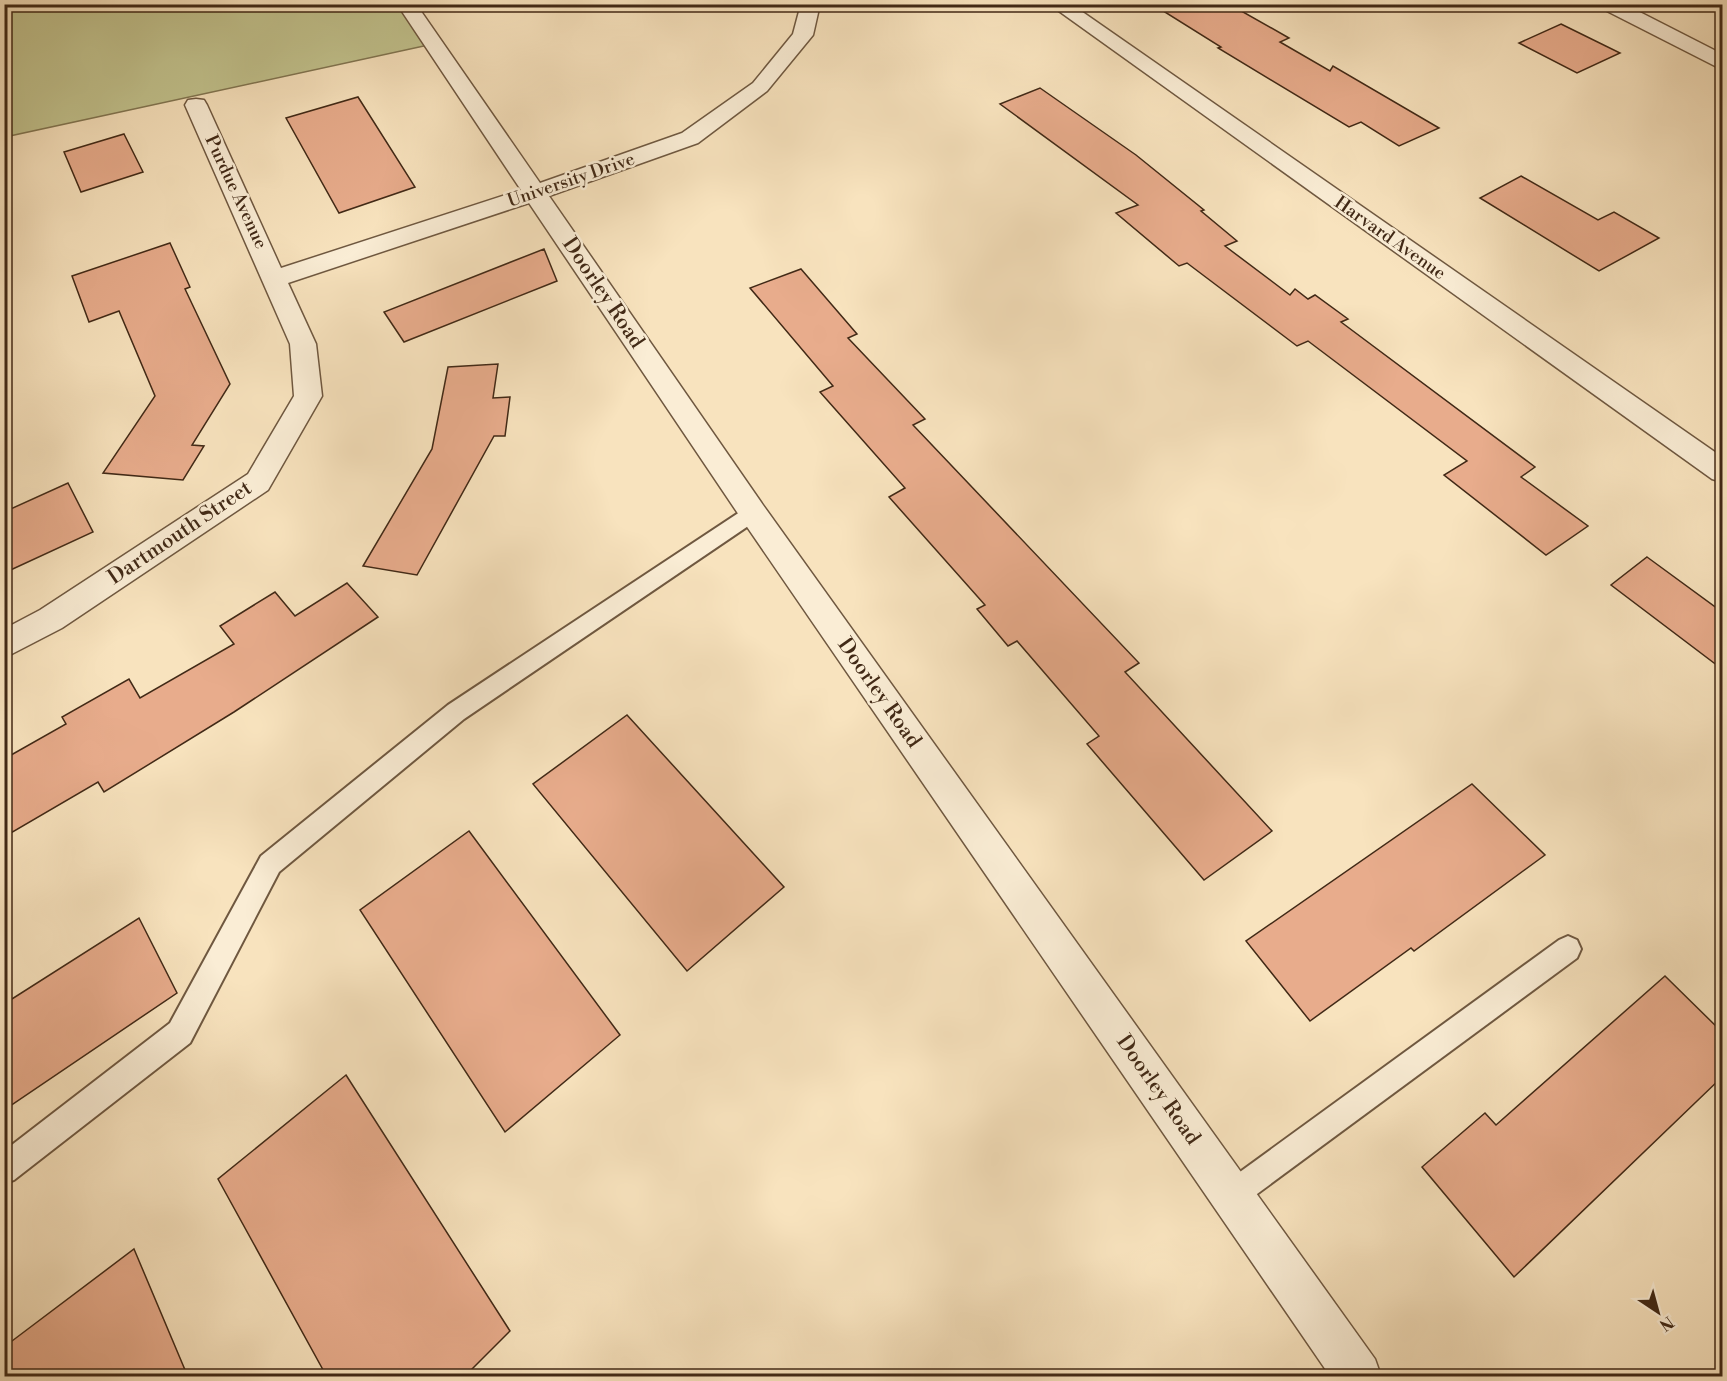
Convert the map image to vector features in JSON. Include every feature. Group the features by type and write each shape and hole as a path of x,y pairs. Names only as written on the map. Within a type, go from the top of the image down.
{"street":[{"name":"Doorley Road","path":"406,4 753,513 1358,1377"},
{"name":"University Drive","path":"275,279 535,193 690,138 760,87 803,35 811,4"},
{"name":"Harvard Avenue","path":"1058,4 1722,471"},
{"path":"1608,4 1722,62"},
{"name":"Purdue Avenue","path":"196,105 275,279"},
{"name":"Dartmouth Street","path":"4,645 51,619 258,482 309,396 303,344 275,279"}],"lane":[{"path":"4,1170 180,1033 270,864 456,712 753,513"},
{"path":"1232,1195 1568,949"}],"green space":[{"path":"4,5 406,5 433,44 5,137"}],"building":[{"path":"1152,4 1229,4 1289,38 1280,42 1330,71 1333,66 1439,128 1399,146 1361,122 1349,127 1218,48 1221,47"},
{"path":"1561,24 1620,53 1577,73 1519,43"},
{"path":"1040,88 1136,155 1204,210 1201,211 1237,241 1225,246 1290,295 1295,289 1308,299 1315,295 1348,319 1341,322 1535,467 1521,477 1588,526 1546,555 1444,475 1467,461 1308,341 1297,346 1187,263 1179,266 1116,213 1138,205 1000,104"},
{"path":"358,97 415,187 339,213 286,118"},
{"path":"124,134 143,172 81,192 64,152"},
{"path":"1521,176 1598,220 1614,212 1659,238 1599,271 1480,198"},
{"path":"170,243 190,287 185,289 230,384 192,445 204,446 183,480 103,473 155,396 119,311 89,322 72,276"},
{"path":"544,249 557,281 404,342 384,312"},
{"path":"801,269 857,334 848,338 925,419 913,425 1139,663 1125,672 1272,831 1204,880 1087,744 1099,736 1017,641 1008,646 977,609 985,605 889,497 905,488 820,392 833,386 750,288"},
{"path":"498,364 493,398 510,397 505,436 494,436 417,575 363,566 432,449 448,367"},
{"path":"68,483 93,532 4,573 4,512"},
{"path":"1647,557 1722,612 1722,669 1611,585"},
{"path":"347,583 378,617 234,712 104,792 98,782 4,837 4,759 66,724 62,717 129,679 140,698 234,644 220,626 275,592 295,616"},
{"path":"627,715 784,887 687,971 533,784"},
{"path":"1472,784 1545,855 1414,951 1411,948 1310,1021 1246,941"},
{"path":"469,831 620,1035 505,1132 360,910"},
{"path":"139,918 177,993 4,1110 4,1004"},
{"path":"1665,976 1722,1032 1722,1077 1514,1277 1422,1167 1485,1113 1496,1125"},
{"path":"346,1075 510,1331 464,1377 327,1377 218,1179"},
{"path":"134,1249 188,1377 4,1377 4,1347"}]}
